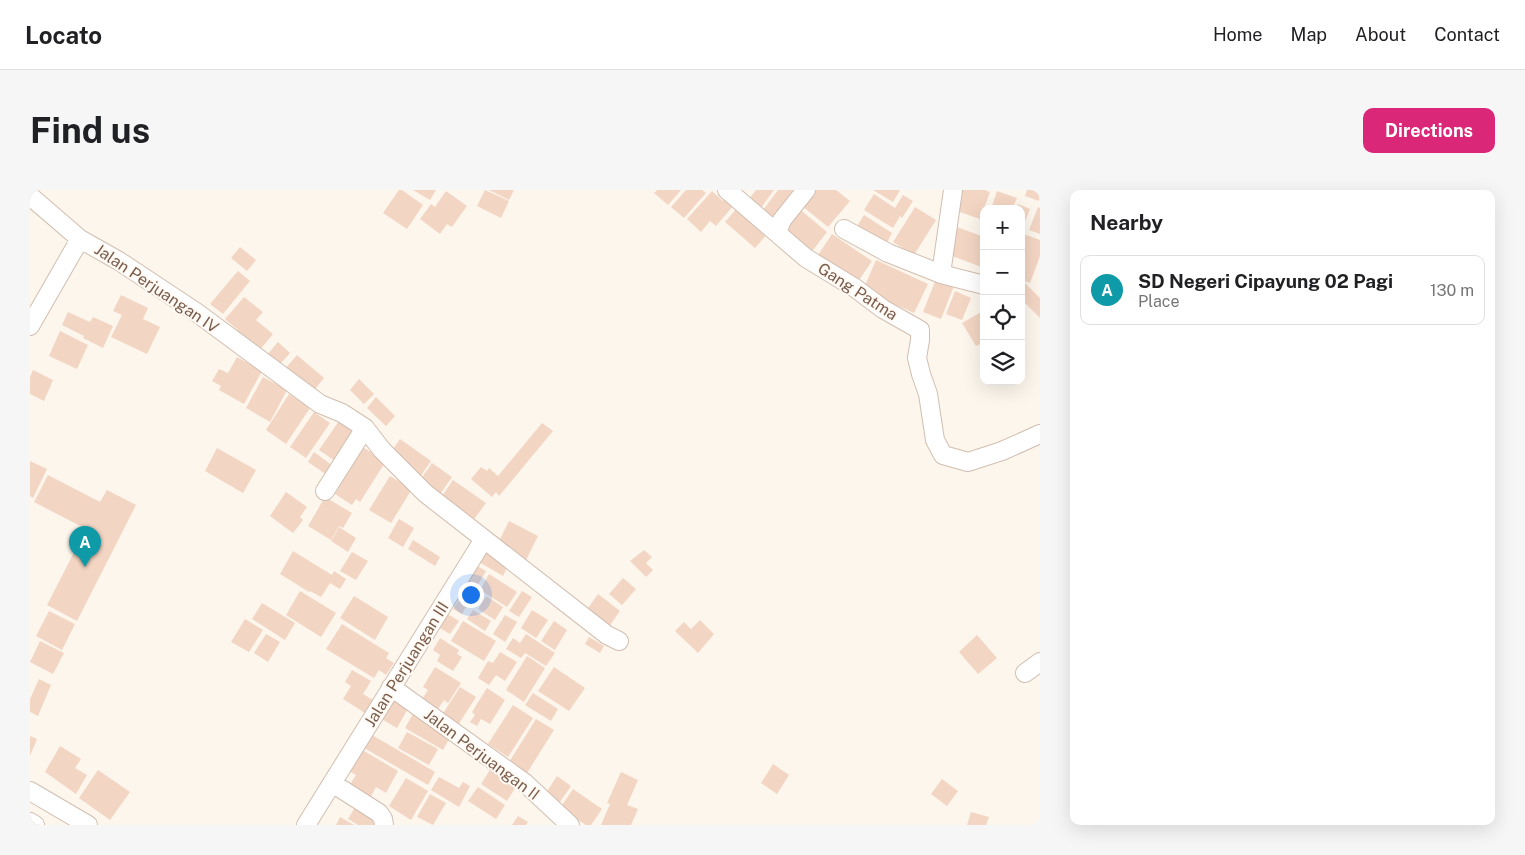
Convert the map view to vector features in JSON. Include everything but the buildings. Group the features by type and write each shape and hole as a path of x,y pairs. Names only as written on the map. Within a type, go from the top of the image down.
{"street":[{"path":"727,190 777,232 782,220 806,190"},
{"path":"941,274 953,190"},
{"path":"30,196 80,238"},
{"path":"844,229 888,253 941,274 980,284"},
{"name":"Gang Patma","path":"777,232 806,258 855,288 883,309 920,330 918,358 928,394 935,440 943,455 968,462 1002,451 1040,434"},
{"name":"Jalan Perjuangan IV","path":"30,326 80,238 119,261 196,312 320,404 342,413 365,428"},
{"path":"326,491 365,428 382,450 425,493 607,635 619,641"},
{"name":"Jalan Perjuangan III","path":"306,825 484,539"},
{"path":"1026,673 1040,662"},
{"name":"Jalan Perjuangan II","path":"392,687 525,783 570,825"},
{"path":"332,783 379,813 384,825"},
{"path":"30,791 88,825"},
{"path":"30,822 36,825"}],"place":[{"name":"SD Negeri Cipayung 02 Pagi","path":"85,567"}]}
